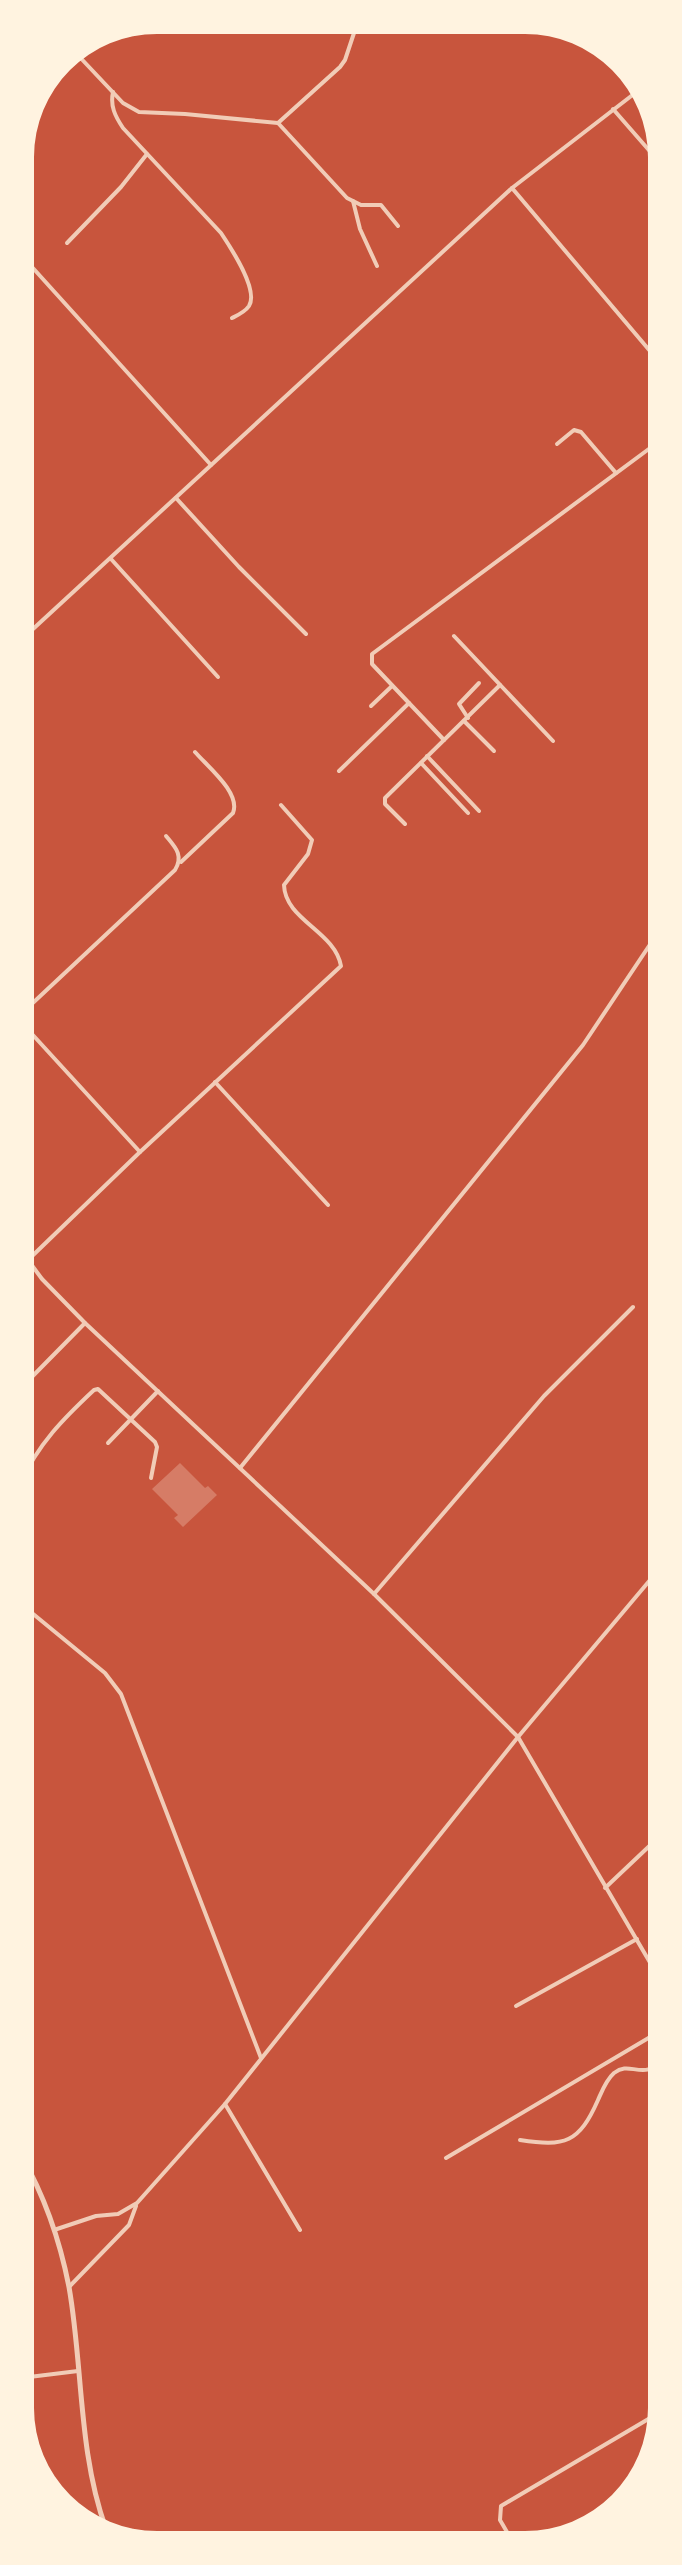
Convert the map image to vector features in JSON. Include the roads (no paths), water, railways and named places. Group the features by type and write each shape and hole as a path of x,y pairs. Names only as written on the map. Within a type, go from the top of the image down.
{"street":[{"path":"278,123 340,67 354,34"},
{"path":"82,60 123,103 139,112 278,123 329,181 361,205 381,205 398,226"},
{"path":"113,92 111,101 118,120 230,246 251,288 252,298 249,307 232,318"},
{"path":"34,628 512,188 631,96"},
{"path":"613,109 647,148"},
{"path":"67,243 121,187 147,154"},
{"path":"512,188 648,349"},
{"path":"353,201 377,266"},
{"path":"34,269 211,465"},
{"path":"557,444 574,430 581,432 616,473"},
{"path":"444,740 372,664 372,654 648,450"},
{"path":"176,498 306,634"},
{"path":"111,559 218,677"},
{"path":"454,636 553,741"},
{"path":"479,683 459,704 466,720 494,751"},
{"path":"405,824 384,801 500,685"},
{"path":"371,706 392,686"},
{"path":"339,771 409,703"},
{"path":"34,1002 233,813 236,806 233,796 195,752"},
{"path":"427,756 479,811"},
{"path":"421,763 468,813"},
{"path":"34,1254 341,966 335,950 286,899 284,885 308,854 312,840 281,805"},
{"path":"166,836 179,853 179,864"},
{"path":"239,1469 583,1045 648,948"},
{"path":"34,1036 140,1152"},
{"path":"215,1082 328,1205"},
{"path":"34,1268 85,1323 374,1594 518,1737 648,1958"},
{"path":"374,1594 544,1396 633,1307"},
{"path":"34,1375 85,1323"},
{"path":"34,1455 50,1434 94,1390 102,1391 155,1442 157,1447 151,1478"},
{"path":"108,1443 158,1391"},
{"path":"54,2230 96,2216 118,2214 137,2203 225,2104 518,1737 648,1582"},
{"path":"34,1615 105,1673 121,1694 261,2058"},
{"path":"605,1888 648,1847"},
{"path":"516,2006 637,1939"},
{"path":"446,2158 648,2038"},
{"path":"520,2140 552,2145 574,2136 585,2127 613,2074 625,2067 648,2069"},
{"path":"225,2104 300,2230"},
{"path":"34,2178 54,2230 69,2287 92,2477 103,2519"},
{"path":"69,2287 129,2225 137,2203"},
{"path":"34,2376 78,2371"},
{"path":"506,2531 500,2520 501,2506 648,2420"}]}
